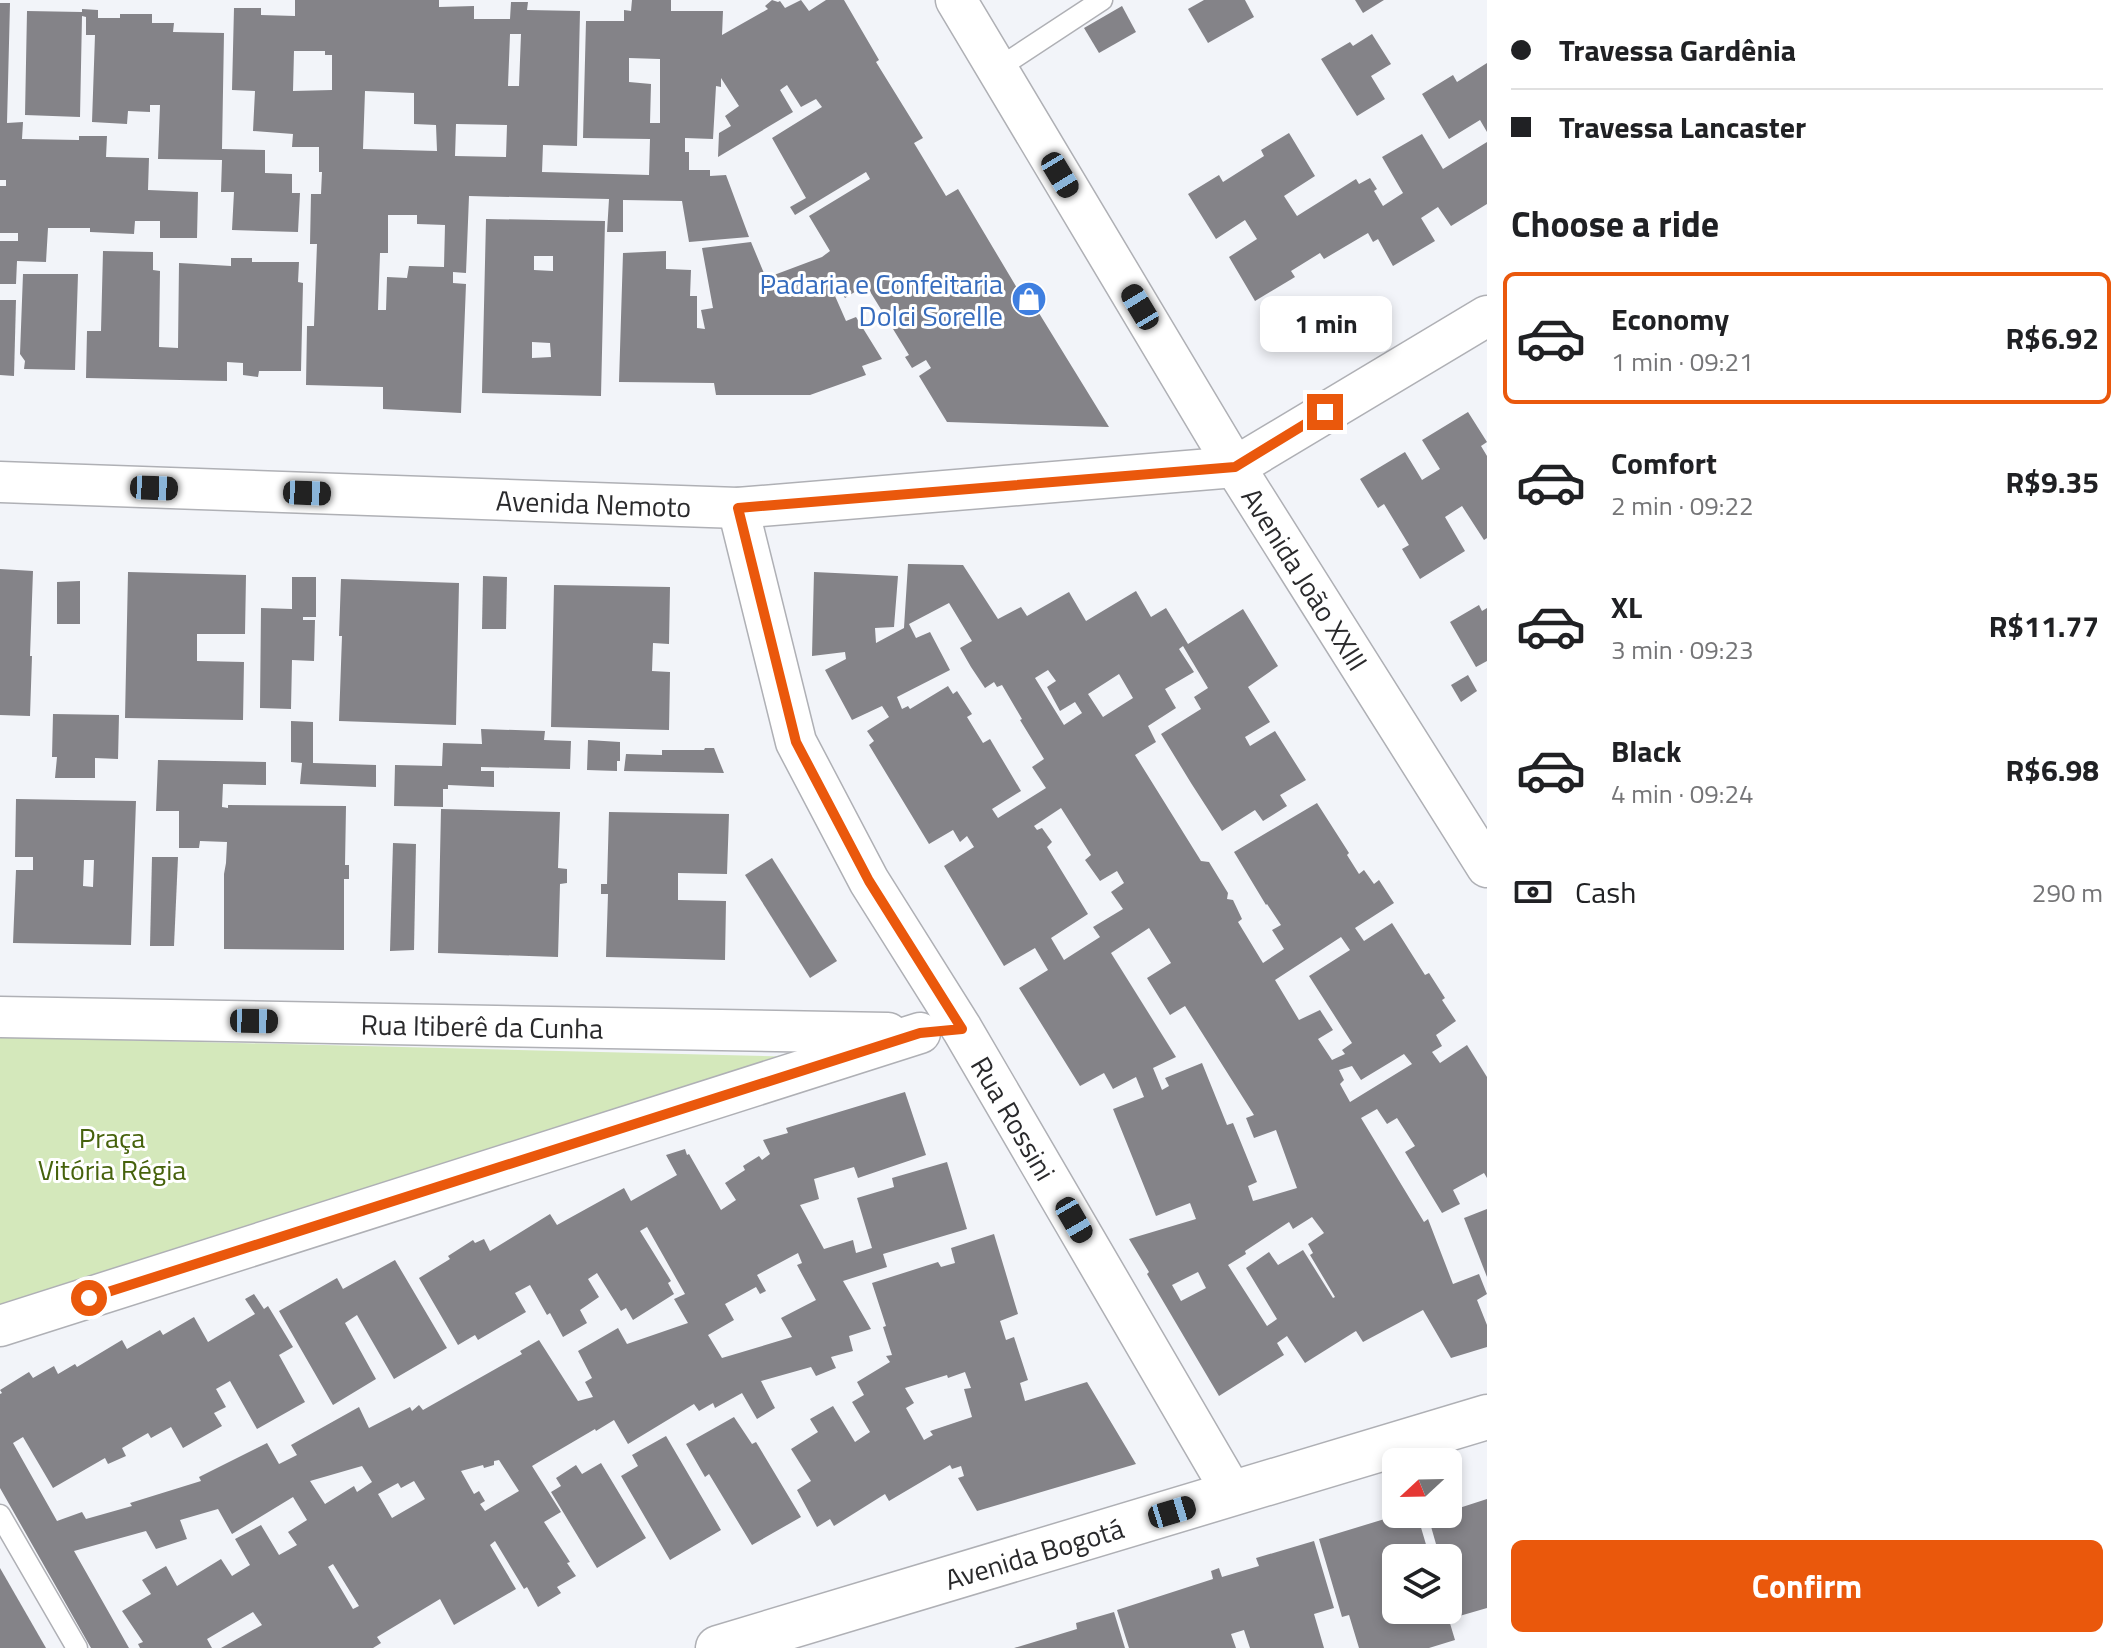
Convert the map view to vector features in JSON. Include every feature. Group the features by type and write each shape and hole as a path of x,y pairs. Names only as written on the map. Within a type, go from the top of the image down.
{"street":[{"name":"Avenida João XXIII","path":"956,0 1235,467 1487,867"},
{"path":"1235,467 1487,316"},
{"name":"Avenida Nemoto","path":"0,482 738,508 1235,467"},
{"name":"Rua Rossini","path":"738,508 796,742 869,881 962,1029 1233,1494"},
{"name":"Rua Itiberê da Cunha","path":"0,1017 920,1033 962,1029"},
{"path":"0,1326 920,1033"},
{"name":"Avenida Bogotá","path":"718,1648 1487,1417"}],"lane":[{"path":"997,69 1102,0"},
{"path":"0,1515 77,1648"}],"green space":[{"name":"Praça Vitória Régia","path":"0,1037 801,1057 0,1305"}],"building":[{"path":"295,0 439,0 439,7 474,6 474,19 510,19 511,2 528,2 527,10 580,11 577,146 543,145 542,172 649,175 650,139 583,138 586,21 624,21 624,10 631,11 632,0 671,0 671,11 723,11 722,35 768,9 765,6 772,0 780,1 785,8 801,0 809,11 826,0 844,0 879,60 876,62 923,138 914,143 946,196 958,189 1027,309 1034,305 1109,427 947,422 919,376 931,368 926,360 912,368 905,357 909,355 866,285 845,298 841,292 835,296 846,321 856,317 882,359 862,366 866,375 810,395 716,395 714,383 619,382 623,253 666,251 666,269 691,270 690,296 697,296 697,328 705,329 701,310 713,308 702,248 751,242 766,278 822,257 830,251 809,216 870,179 866,172 795,215 790,207 806,198 772,138 822,107 816,99 801,107 787,85 780,90 793,112 718,157 719,133 731,126 725,116 739,106 721,78 721,87 716,86 713,139 685,138 685,152 689,152 689,170 710,170 710,176 726,175 749,237 689,242 682,201 623,200 623,232 607,232 609,199 469,196 466,273 453,272 453,283 466,284 461,413 383,409 383,387 306,385 307,326 314,326 317,244 310,244 311,194 321,194 319,147 292,147 293,134 253,131 255,91 232,90 234,8 261,8 261,15 295,16","holes":["510,34 521,34 519,86 508,86","294,51 325,51 325,55 332,55 332,90 293,91","629,58 660,59 660,123 650,123 651,84 629,82","365,91 414,93 414,124 436,125 437,151 363,149","456,124 507,125 506,157 455,156","388,215 417,215 417,224 445,225 444,267 409,266 407,278 387,277 386,310 378,310 380,253 388,253"]},
{"path":"1204,0 1245,0 1254,17 1208,43 1188,9"},
{"path":"1355,0 1384,0 1363,13"},
{"path":"0,3 10,3 7,123 23,122 22,139 79,140 79,136 107,136 106,157 149,158 148,190 198,192 197,238 160,238 160,221 135,221 134,234 90,232 90,228 48,228 46,262 17,261 16,284 0,284 0,241 18,241 18,233 0,233 0,186 6,186 6,180 0,180"},
{"path":"1122,6 1136,32 1099,53 1084,28"},
{"path":"82,9 98,10 98,18 152,14 152,23 174,23 173,32 224,33 222,149 265,150 265,173 292,174 292,193 300,193 298,232 232,230 234,192 221,192 222,160 158,159 160,105 150,105 150,112 128,111 127,124 92,122 95,35 86,35 86,17 82,16 80,117 25,115 27,11 82,12"},
{"path":"1372,34 1391,64 1371,76 1385,99 1357,116 1321,59 1350,42 1353,46"},
{"path":"1487,63 1487,132 1480,120 1449,139 1422,94 1453,75 1457,82"},
{"path":"1289,133 1315,176 1284,196 1297,216 1356,179 1359,184 1370,178 1383,206 1403,193 1382,157 1422,134 1443,169 1487,142 1487,204 1451,226 1438,207 1421,218 1435,241 1393,266 1378,239 1373,242 1368,233 1324,259 1320,253 1291,271 1295,277 1255,301 1229,257 1257,239 1245,220 1216,239 1188,194 1219,175 1223,182 1264,156 1261,150"},
{"path":"486,219 605,221 601,396 482,393","holes":["534,256 553,256 553,271 534,270","532,342 550,343 551,357 532,358"]},
{"path":"103,251 153,252 153,270 160,271 159,347 178,348 179,263 231,266 231,258 252,258 252,262 299,262 298,282 303,283 301,371 259,371 258,377 243,375 243,363 227,362 227,381 86,378 87,331 101,331"},
{"path":"23,274 78,274 75,370 24,369 25,361 20,354"},
{"path":"0,300 16,300 14,376 0,375"},
{"path":"1468,412 1487,442 1481,446 1487,456 1487,538 1484,540 1462,506 1445,517 1465,551 1420,579 1402,549 1409,545 1384,504 1378,508 1360,479 1405,452 1422,480 1440,469 1422,440"},
{"path":"908,564 963,565 998,619 1021,607 1027,616 1069,592 1086,621 1136,591 1151,617 1166,608 1188,644 1243,609 1278,666 1248,687 1270,722 1245,737 1250,746 1275,731 1306,780 1280,795 1287,806 1263,821 1255,810 1222,831 1161,734 1201,709 1194,697 1208,688 1183,646 1179,649 1194,672 1165,689 1176,708 1148,726 1156,742 1135,755 1201,861 1209,862 1228,893 1227,899 1233,900 1242,919 1238,922 1263,963 1284,949 1272,930 1281,925 1234,852 1317,803 1359,874 1364,870 1374,884 1379,880 1394,903 1355,928 1364,941 1392,923 1425,975 1429,973 1456,1021 1436,1035 1442,1046 1432,1052 1440,1063 1467,1045 1487,1077 1487,1178 1484,1173 1453,1190 1460,1204 1442,1213 1405,1152 1415,1146 1397,1118 1387,1124 1377,1109 1361,1118 1424,1222 1428,1219 1453,1284 1479,1274 1487,1294 1477,1300 1487,1325 1487,1347 1451,1358 1423,1310 1363,1342 1356,1331 1305,1363 1287,1336 1277,1343 1284,1355 1219,1396 1129,1239 1196,1219 1190,1203 1156,1216 1113,1109 1144,1097 1136,1077 1113,1089 1104,1073 1080,1086 1019,988 1048,970 1035,948 1004,966 944,866 974,847 967,836 960,842 953,830 929,844 869,745 874,741 867,731 889,717 882,706 852,720 825,670 846,659 845,652 812,656 814,572 898,576 894,627 875,628 876,643 904,628","holes":["949,603 972,641 960,648 971,667 985,688 994,682 997,687 1002,685 1044,759 1032,767 1046,788 998,818 992,809 1021,791 990,739 983,743 967,717 972,714 957,691 953,694 948,686 910,709 908,706 902,709 897,697 950,670 930,632 916,638 909,624","1048,670 1056,681 1047,687 1060,711 1075,702 1082,713 1064,725 1035,678","1119,674 1133,698 1103,717 1088,694","1061,808 1091,855 1085,860 1100,881 1117,871 1124,883 1111,892 1123,909 1093,927 1100,937 1064,960 1051,938 1088,914 1047,847 1052,842 1042,828 1037,830 1034,826","1149,928 1171,963 1147,978 1170,1015 1185,1006 1254,1115 1246,1118 1254,1138 1276,1130 1297,1188 1253,1201 1248,1186 1257,1182 1233,1123 1227,1125 1202,1063 1165,1078 1169,1086 1162,1090 1153,1068 1176,1057 1111,953","1341,937 1350,950 1309,976 1352,1043 1342,1050 1345,1054 1332,1060 1318,1039 1333,1030 1320,1010 1299,1020 1275,980","1404,1054 1412,1064 1350,1102 1340,1084 1344,1080 1339,1070 1352,1066 1361,1080","1312,1217 1324,1233 1308,1244 1313,1253 1310,1255 1335,1297 1303,1250 1278,1265 1269,1252 1246,1268 1277,1319 1267,1326 1228,1265 1246,1254 1245,1251 1289,1222 1293,1229","1198,1272 1206,1288 1181,1301 1172,1285"]},
{"path":"0,569 33,571 30,716 0,715"},
{"path":"128,572 246,575 245,634 197,634 197,661 244,662 243,720 125,718"},
{"path":"483,576 507,577 506,629 482,629"},
{"path":"292,577 316,577 316,617 303,617 303,620 315,620 314,661 292,660 291,709 260,708 261,608 292,609"},
{"path":"341,579 459,583 456,725 339,721"},
{"path":"80,581 80,624 57,624 57,582"},
{"path":"554,585 670,587 669,644 653,643 652,671 670,672 669,730 551,727"},
{"path":"1479,605 1482,611 1487,608 1487,661 1476,667 1450,622"},
{"path":"1468,675 1477,691 1461,702 1451,685"},
{"path":"53,714 119,715 118,759 95,758 95,778 55,778 57,757 52,757"},
{"path":"291,721 313,722 313,763 376,765 376,787 300,784 302,763 291,762"},
{"path":"481,729 545,731 544,740 571,741 570,769 481,767 481,771 494,771 494,787 448,785 448,789 443,789 443,807 394,806 395,765 442,766 443,743 482,744"},
{"path":"588,740 620,742 617,771 587,770"},
{"path":"714,748 724,773 624,771 626,754 662,755 662,750"},
{"path":"158,760 266,762 266,785 223,784 222,807 346,806 345,865 349,865 349,879 344,879 344,950 224,949 227,842 200,841 199,848 179,848 179,811 156,811"},
{"path":"16,799 136,801 131,945 13,943 16,870 33,870 33,857 15,857","holes":["84,860 94,860 93,887 83,886"]},
{"path":"441,809 560,812 558,868 567,869 567,883 560,884 558,957 438,953"},
{"path":"609,812 729,814 727,874 678,873 678,900 726,901 725,960 606,957 608,894 601,894 601,884 607,884"},
{"path":"393,843 416,844 414,950 390,951"},
{"path":"152,857 178,857 174,946 150,946"},
{"path":"772,858 837,961 810,978 745,875"},
{"path":"905,1092 926,1155 858,1178 854,1167 814,1179 819,1199 800,1205 824,1249 853,1240 856,1253 872,1248 857,1198 894,1187 892,1178 947,1162 967,1229 883,1254 887,1267 843,1281 871,1329 849,1336 853,1351 831,1357 836,1368 816,1376 811,1367 761,1381 775,1408 757,1419 742,1393 715,1408 713,1403 699,1411 694,1404 628,1444 614,1420 532,1466 561,1512 544,1522 576,1576 557,1587 561,1593 538,1607 495,1541 490,1545 516,1589 454,1625 440,1599 377,1637 381,1643 373,1648 221,1648 262,1625 253,1612 207,1639 212,1648 140,1648 138,1644 143,1642 122,1611 151,1594 142,1580 166,1566 177,1586 221,1559 232,1576 250,1565 235,1539 261,1525 279,1555 297,1545 288,1532 307,1520 293,1497 232,1534 218,1509 180,1520 187,1539 156,1549 146,1531 74,1551 129,1648 91,1648 0,1488 0,1390 29,1372 33,1378 54,1366 58,1374 75,1364 77,1367 122,1340 127,1349 160,1330 163,1335 194,1317 208,1342 255,1314 245,1299 254,1294 264,1309 268,1306 293,1347 279,1355 305,1402 257,1429 230,1381 216,1389 226,1407 214,1413 222,1426 183,1448 171,1427 151,1438 148,1433 122,1448 126,1456 108,1464 105,1458 53,1488 23,1437 13,1443 57,1521 82,1512 86,1519 201,1481 199,1477 267,1443 279,1464 297,1455 291,1445 359,1407 369,1428 410,1407 412,1411 419,1405 423,1410 522,1354 520,1351 539,1340 578,1401 593,1397 585,1382 592,1378 578,1351 618,1328 627,1344 688,1323 674,1299 685,1294 647,1227 640,1231 671,1281 668,1283 674,1294 633,1320 626,1308 621,1311 597,1273 588,1279 599,1297 580,1310 587,1323 563,1337 530,1285 515,1293 526,1312 478,1340 475,1335 458,1345 419,1278 473,1240 475,1243 484,1239 490,1251 550,1214 557,1225 624,1188 631,1201 677,1175 666,1155 685,1149 721,1210 736,1200 725,1183 745,1170 743,1166 759,1156 762,1160 770,1154 763,1140 788,1133 786,1128","holes":["798,1253 802,1263 797,1265 816,1300 781,1318 792,1337 722,1358 708,1335 734,1320 725,1304 756,1287 760,1294 766,1291 757,1275","499,1460 519,1491 485,1511 480,1504 485,1501 479,1491 474,1494 461,1471 494,1465 494,1461","362,1466 372,1482 357,1492 354,1486 325,1504 310,1481","414,1481 425,1499 392,1518 378,1494 398,1483 401,1488","333,1564 359,1606 353,1609 328,1567"]},
{"path":"1487,1209 1487,1277 1464,1218"},
{"path":"994,1234 1018,1314 1000,1321 1006,1340 1014,1337 1028,1380 1020,1383 1025,1401 1087,1382 1136,1464 977,1511 958,1478 964,1476 961,1466 952,1469 950,1465 889,1501 885,1494 834,1526 830,1519 817,1527 797,1490 811,1481 791,1449 818,1432 810,1419 833,1406 855,1442 870,1432 852,1402 864,1395 857,1382 890,1362 886,1356 892,1355 872,1283 938,1262 941,1267 955,1263 951,1248","holes":["965,1372 971,1388 964,1389 972,1417 930,1431 933,1435 924,1440 906,1408 914,1403 905,1388"]},
{"path":"395,1260 447,1348 394,1379 357,1315 345,1323 376,1379 333,1405 279,1311 337,1278 343,1289"},
{"path":"734,1417 752,1444 756,1442 801,1517 752,1545 709,1474 705,1477 686,1444"},
{"path":"666,1436 721,1530 670,1560 621,1476 638,1466 632,1455"},
{"path":"601,1463 646,1538 597,1568 551,1492 561,1486 556,1478 576,1465 582,1474"},
{"path":"1487,1499 1487,1608 1462,1615 1462,1544 1436,1544 1431,1528 1462,1528 1462,1507"},
{"path":"1382,1520 1382,1528 1421,1528 1426,1544 1382,1544 1382,1624 1450,1624 1455,1640 1429,1648 1359,1648 1349,1615 1342,1617 1319,1539"},
{"path":"1314,1541 1334,1608 1314,1614 1324,1648 1250,1648 1244,1630 1231,1634 1236,1648 1129,1648 1117,1610 1213,1579 1211,1571 1219,1568 1222,1577 1259,1566 1256,1558"},
{"path":"0,1568 46,1648 0,1648"},
{"path":"1114,1612 1125,1648 1014,1648 1077,1629 1076,1623"}],"place":[{"name":"Padaria e Confeitaria Dolci Sorelle","path":"1029,299"}],"route":[{"path":"89,1298 920,1033 962,1029 869,881 796,742 738,508 1235,467 1325,412"}]}
